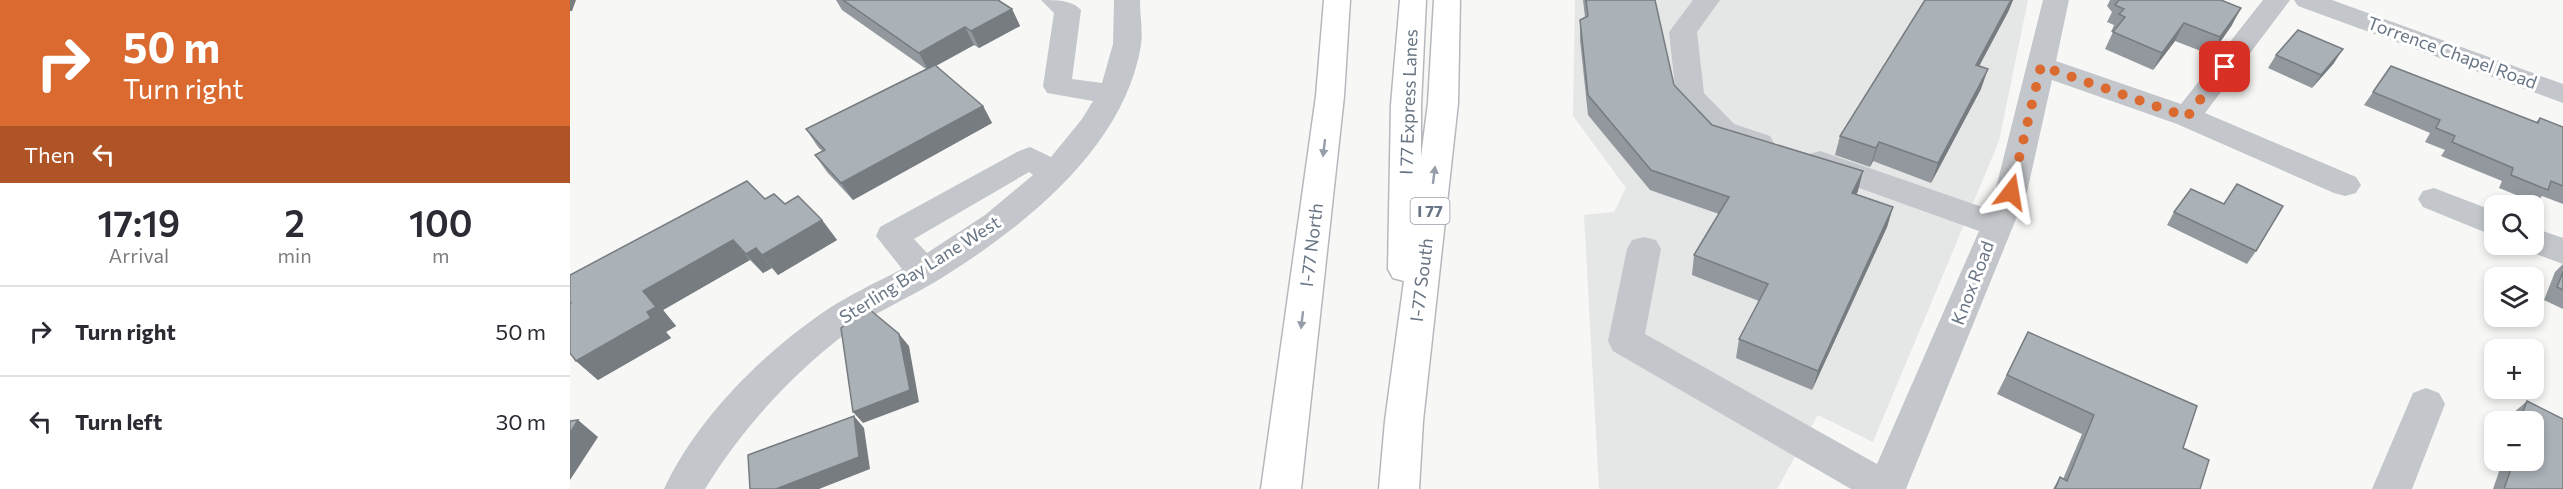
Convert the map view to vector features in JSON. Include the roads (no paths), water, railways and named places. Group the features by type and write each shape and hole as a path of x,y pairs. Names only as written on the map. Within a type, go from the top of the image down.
{"highway":[{"name":"I-77 North","path":"1281,489 1330,96 1337,0"},
{"path":"1330,96 1350,0"},
{"name":"I 77 Express Lanes","path":"1404,421 1406,105 1413,0"},
{"name":"I-77 South","path":"1399,489 1404,421 1443,103 1447,0"}],"street":[{"path":"1054,0 1068,10 1057,86 1110,94"},
{"name":"Sterling Bay Lane West","path":"684,489 699,463 760,389 833,324 924,272 997,224 1055,174 1089,133 1110,94 1129,47 1126,0"},
{"path":"1707,0 1683,32 1682,38 1690,96 1723,130 1996,224"},
{"name":"Knox Road","path":"1886,489 1971,292 1996,224 2011,192 2055,0"},
{"path":"2187,117 2277,0"},
{"name":"Torrence Chapel Road","path":"2307,0 2563,94"},
{"path":"2041,66 2187,117 2345,185"},
{"path":"924,272 892,236 1029,158 1055,174"},
{"path":"2434,199 2484,220"},
{"path":"2544,244 2563,252"},
{"path":"1644,249 1626,341 1886,489"},
{"path":"2392,489 2426,404"}]}
